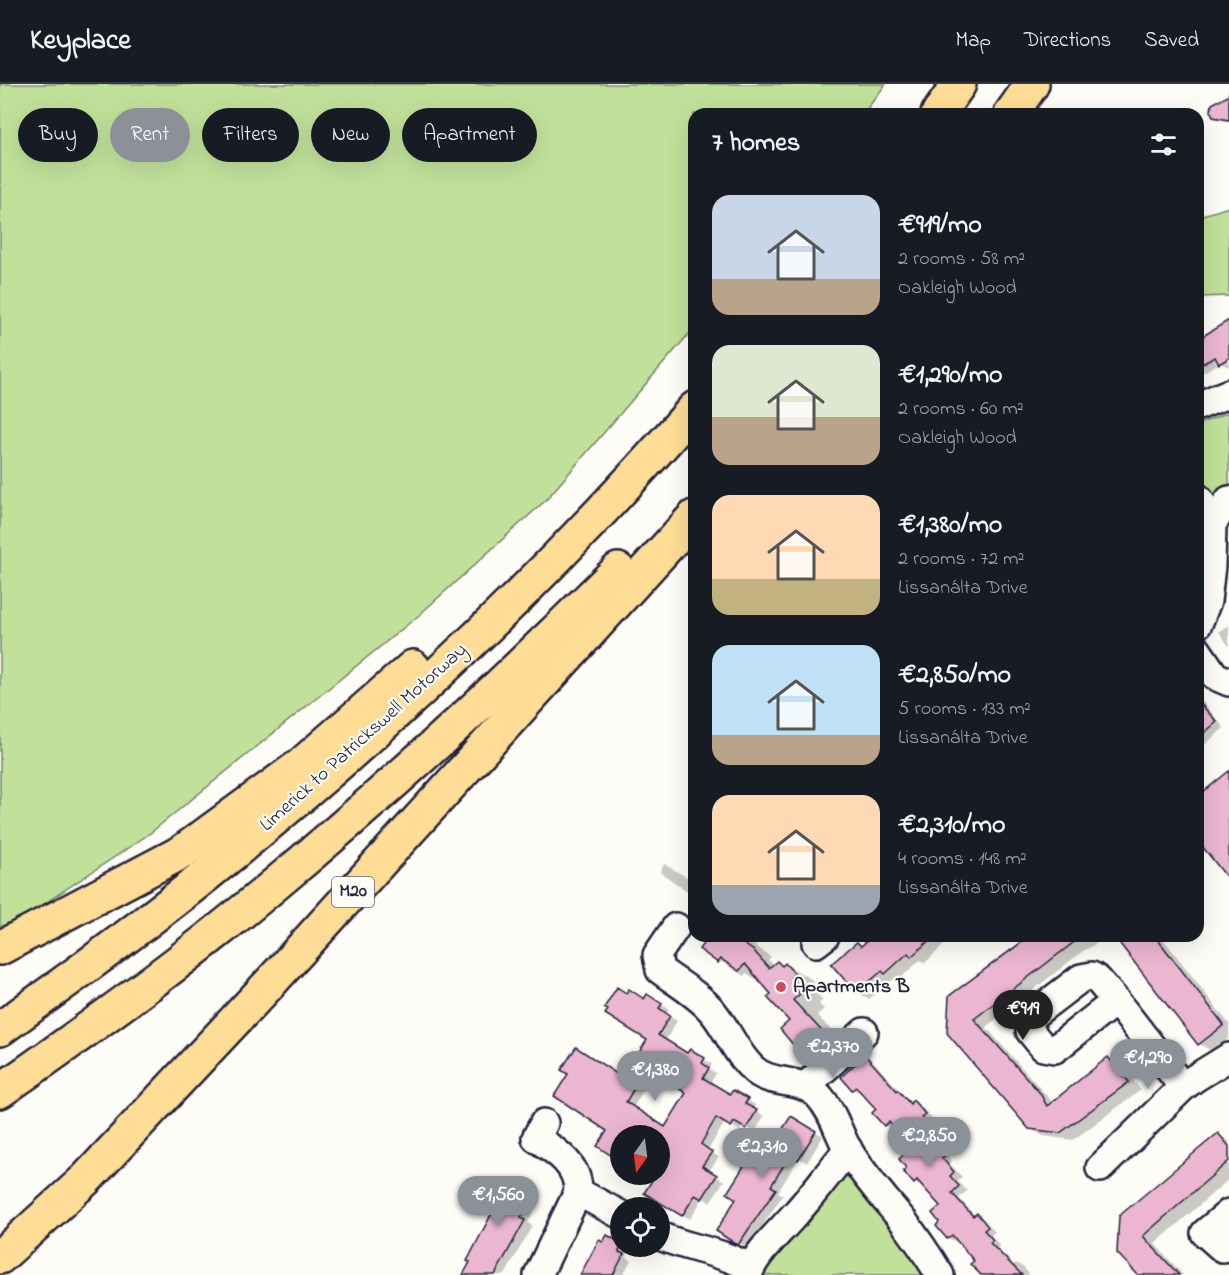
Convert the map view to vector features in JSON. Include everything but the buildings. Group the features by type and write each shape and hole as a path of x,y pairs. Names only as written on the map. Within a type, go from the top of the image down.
{"highway":[{"path":"942,108 959,84"},
{"path":"1015,108 1032,84"},
{"path":"0,948 182,852 301,765 404,675 630,464 688,403"},
{"name":"Limerick to Patrickswell Motorway","path":"0,1029 101,956 221,864 387,721 533,584 641,470 688,416"},
{"path":"0,1091 123,1004 208,938 264,894 390,786 532,656 688,497"},
{"name":"M20","path":"0,1257 86,1179 271,982 688,524"}],"street":[{"path":"1204,403 1229,393"},
{"path":"1204,501 1221,510 1211,532 1211,566 1204,609"},
{"path":"1204,660 1215,676 1229,682"},
{"path":"676,927 657,955 660,970 712,1011 745,1062 756,1073 770,1079 806,1086 817,1094 839,1128 848,1149 906,1225 940,1275"},
{"path":"1116,1001 1183,1087"},
{"path":"806,1086 864,1032"},
{"path":"1100,1168 1183,1087 1229,1057"},
{"path":"538,1275 578,1192 578,1184 566,1161 536,1138 544,1123"},
{"path":"670,1241 737,1260 749,1272 848,1149"},
{"path":"578,1192 610,1209"},
{"path":"1229,1213 1205,1233 1222,1248 1229,1242"}],"green space":[{"path":"0,84 886,84 868,108 688,108 688,335 545,501 418,616 149,834 0,933"},
{"path":"1229,207 1229,296 1204,297 1204,214"},
{"path":"1229,412 1229,484 1214,494 1204,490 1204,422"},
{"path":"844,1175 850,1176 929,1275 757,1275 800,1224 805,1227 831,1195 827,1189"}],"place":[{"name":"Apartments B","path":"781,987"}]}
